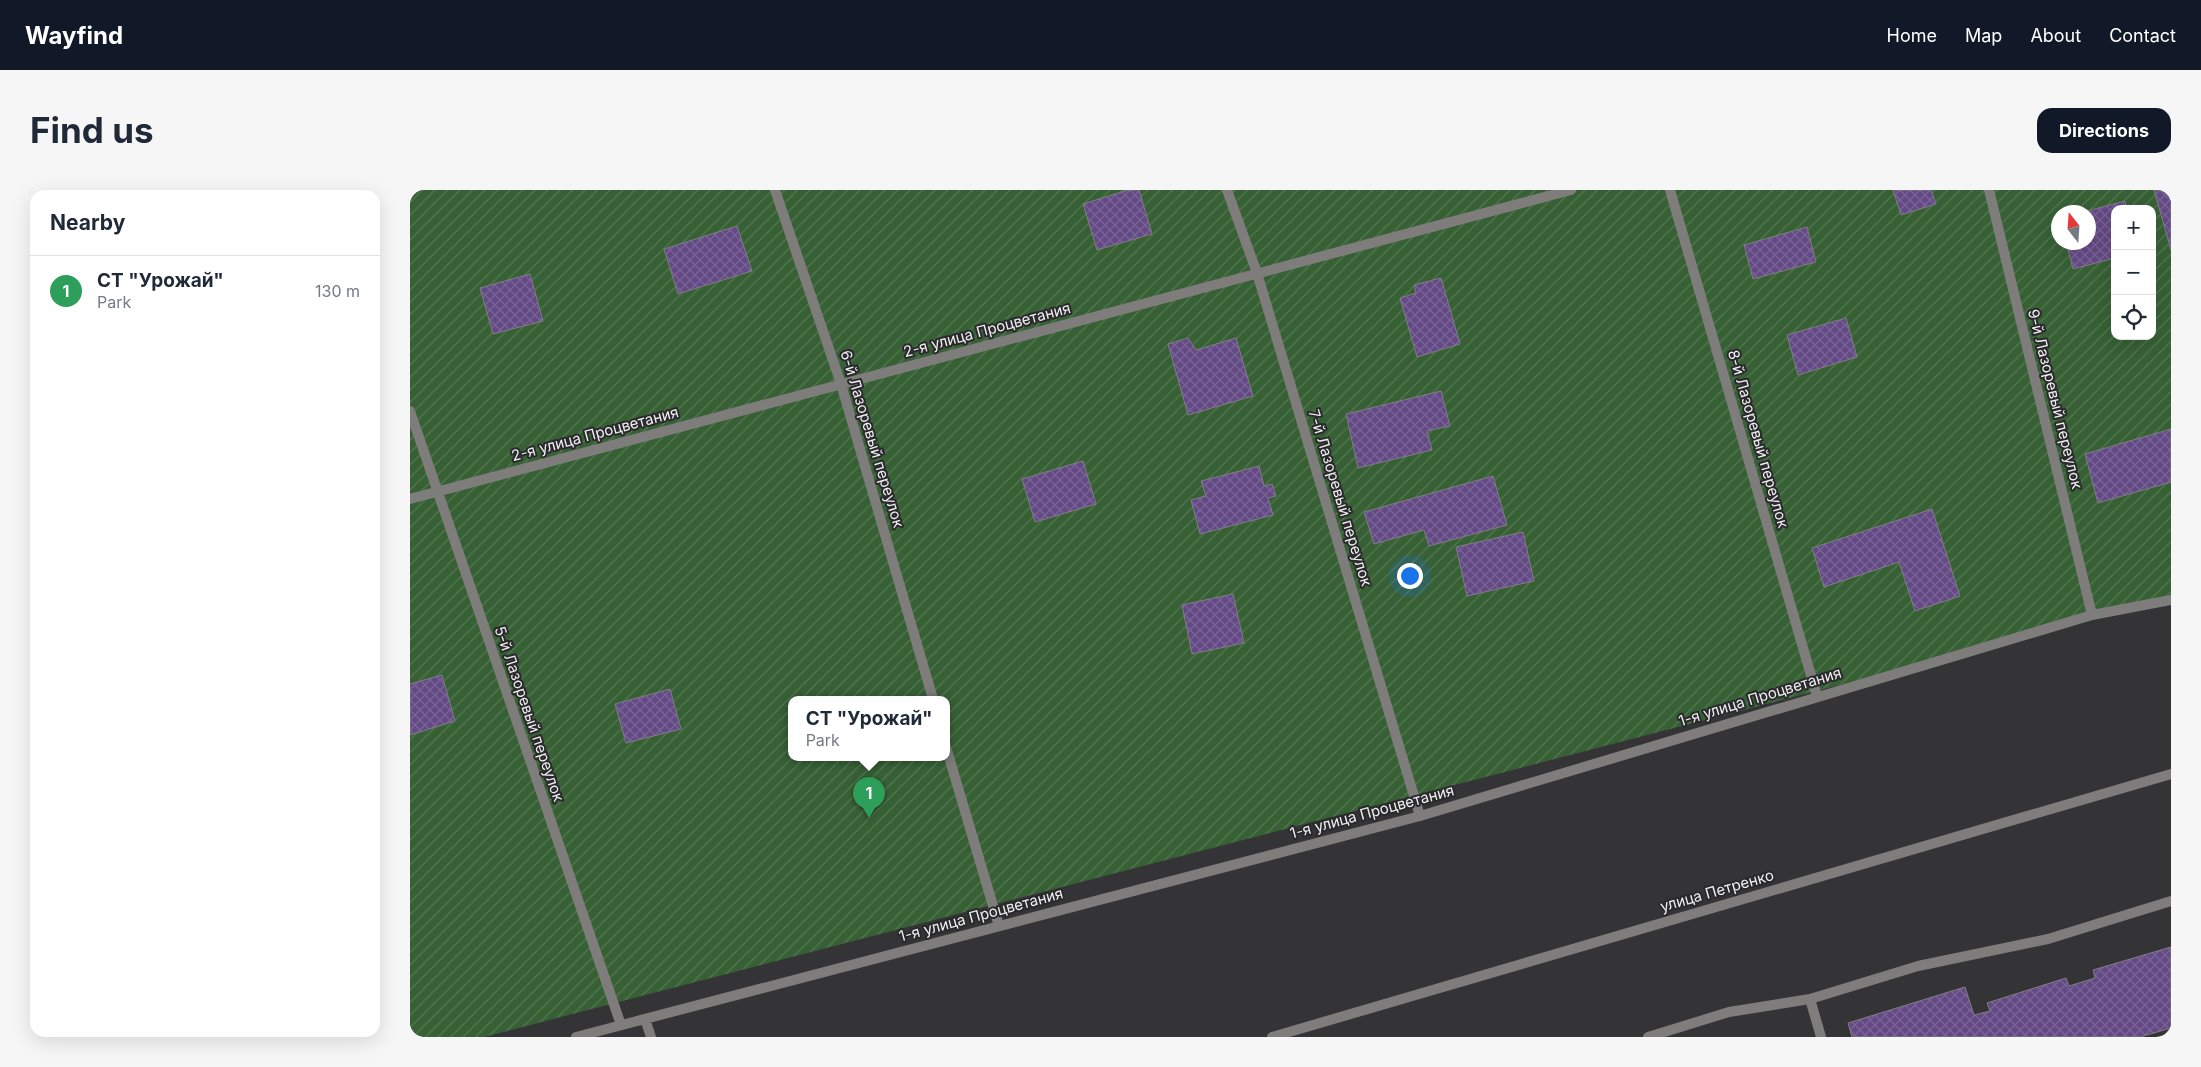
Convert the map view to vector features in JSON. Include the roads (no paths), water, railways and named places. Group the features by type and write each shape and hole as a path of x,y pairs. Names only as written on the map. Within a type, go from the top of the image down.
{"street":[{"name":"6-й Лазоревый переулок","path":"775,190 841,384 932,696"},
{"name":"7-й Лазоревый переулок","path":"1227,190 1257,273 1420,816"},
{"name":"2-я улица Процветания","path":"410,498 1571,190"},
{"name":"8-й Лазоревый переулок","path":"1670,190 1817,696"},
{"name":"9-й Лазоревый переулок","path":"1989,190 2092,615"},
{"name":"5-й Лазоревый переулок","path":"410,411 621,1025"},
{"name":"1-я улица Процветания","path":"576,1037 1420,816 2092,615 2171,600"},
{"path":"950,761 999,926"},
{"name":"улица Петренко","path":"1272,1037 2171,774"},
{"path":"1648,1037 1729,1012 1810,999 1928,963 2048,938 2171,901"},
{"path":"1810,999 1821,1037"},
{"path":"645,1019 651,1037"}],"place":[{"name":"СТ \"Урожай\"","path":"869,818"}]}
